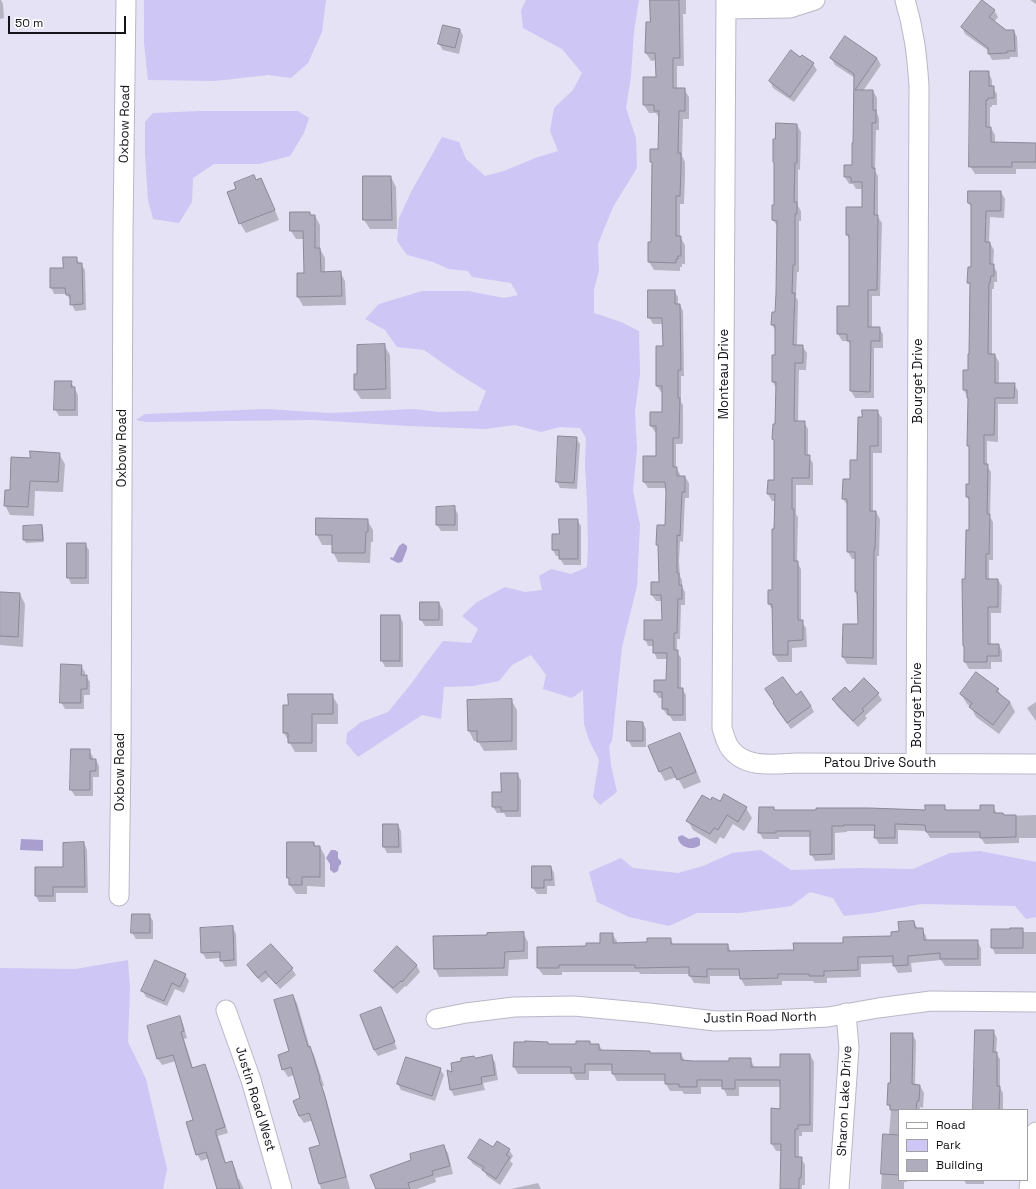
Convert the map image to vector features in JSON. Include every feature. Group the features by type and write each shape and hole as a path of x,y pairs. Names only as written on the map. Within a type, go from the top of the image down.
{"street":[{"name":"Oxbow Road","path":"119,896 126,0"},
{"path":"726,5 790,8 814,0"},
{"name":"Bourget Drive","path":"905,0 912,23 917,53 919,86 916,763"},
{"name":"Monteau Drive","path":"726,5 722,728 729,747"},
{"name":"Patou Drive South","path":"729,747 735,754 745,761 758,764 1036,764"},
{"name":"Justin Road North","path":"436,1019 466,1013 514,1007 574,1006 715,1021 772,1020 828,1017 931,1001 1036,1002"},
{"name":"Justin Road West","path":"226,1010 251,1080 282,1189"},
{"name":"Sharon Lake Drive","path":"839,1189 849,1048 846,1013"},
{"path":"1029,1189 1036,1132"}],"green space":[{"path":"144,0 326,0 322,32 308,63 291,78 268,75 215,81 148,80 144,43"},
{"path":"526,0 639,0 634,31 631,76 626,108 636,138 637,168 613,207 598,244 599,271 594,289 594,313 621,322 639,331 640,374 635,412 637,449 633,491 640,525 637,586 622,647 612,741 609,746 611,765 617,792 600,805 593,797 599,760 589,740 584,724 583,690 572,698 543,689 546,675 531,655 512,665 499,681 473,686 444,687 441,719 422,715 358,757 346,743 347,733 361,722 388,712 443,641 471,643 478,629 462,616 477,602 505,587 525,592 542,590 539,576 551,569 571,574 587,567 588,546 585,465 586,438 580,428 560,427 541,432 515,425 485,429 313,420 146,422 136,420 145,414 266,409 330,413 414,409 439,412 478,411 486,391 424,350 397,347 385,330 365,319 379,304 422,291 468,291 504,298 518,295 511,283 472,277 468,271 449,269 433,262 407,255 397,241 399,218 411,192 442,137 459,142 466,159 485,176 504,171 535,158 558,151 550,131 554,108 573,90 582,73 562,49 523,28 521,10"},
{"path":"200,111 298,111 309,118 304,133 290,156 259,164 214,164 193,178 192,202 179,223 153,219 148,200 145,122 153,113"},
{"path":"761,850 791,870 857,868 913,869 950,853 980,851 1036,862 1036,917 1026,919 1015,906 921,904 872,913 844,916 833,898 810,892 791,906 740,913 697,913 669,926 629,917 597,902 589,872 621,858 633,868 678,873 703,866 732,853"},
{"path":"128,960 130,989 128,1042 146,1079 167,1169 163,1189 0,1189 0,968 75,969"}],"shaded area":[{"path":"403,543 407,546 407,549 402,562 398,563 390,559 391,557 393,558 399,546"},
{"path":"682,835 689,839 697,837 700,839 700,845 694,848 688,848 682,845 678,837"},
{"path":"21,839 43,840 43,851 20,850"},
{"path":"331,850 338,852 338,858 341,861 338,871 334,873 330,870 330,864 326,858"}],"building":[{"path":"650,0 679,0 680,58 673,58 673,88 685,88 685,111 679,111 678,153 681,153 681,168 680,196 676,196 676,236 681,236 681,256 678,256 676,263 648,262 648,242 651,242 652,162 650,162 650,149 658,149 659,111 654,111 654,105 643,105 643,77 656,77 655,53 645,53 646,22 650,22"},
{"path":"982,0 995,10 989,17 1006,30 1014,30 1015,51 988,54 988,48 961,27"},
{"path":"443,25 460,29 455,48 438,44"},
{"path":"845,36 877,58 855,90 873,90 873,110 876,110 876,123 872,123 872,168 875,168 874,215 878,215 877,290 868,290 868,327 880,327 880,341 871,341 870,392 850,391 850,341 847,341 847,334 837,334 837,306 849,306 849,235 846,235 846,207 862,207 862,182 851,182 851,177 844,177 844,165 852,165 854,74 830,58"},
{"path":"791,50 800,57 802,55 814,63 790,97 769,81"},
{"path":"970,71 989,71 989,86 994,86 994,98 988,98 988,100 986,100 986,127 991,127 991,142 1036,143 1036,162 1012,162 1012,167 969,167"},
{"path":"776,123 797,124 797,163 795,163 794,202 797,202 797,214 795,214 795,265 793,265 792,293 795,293 793,345 803,345 803,363 795,363 794,421 805,421 805,455 810,455 809,478 792,478 792,509 794,509 794,561 798,561 798,620 803,620 803,640 788,641 788,655 773,655 772,604 768,604 768,590 772,590 772,529 774,529 775,494 767,494 768,480 774,480 774,440 772,439 773,424 775,424 776,382 772,382 772,355 775,355 775,325 771,325 772,312 775,312 776,293 777,221 772,220 772,205 774,205 773,139 775,139"},
{"path":"254,175 256,180 261,178 275,210 239,224 227,192 236,189 234,183"},
{"path":"363,176 391,176 392,220 363,220"},
{"path":"968,191 1001,191 1001,211 986,211 985,242 990,242 990,264 994,264 994,276 991,276 989,283 988,354 995,354 995,383 1015,383 1014,398 995,398 994,435 984,435 984,464 988,464 987,514 990,514 989,554 986,554 986,579 998,579 998,607 988,607 988,644 999,644 999,656 987,656 987,662 964,662 963,646 962,579 965,579 966,530 969,530 969,497 966,497 966,484 969,484 969,446 967,446 968,398 967,390 963,390 963,370 968,370 969,354 970,283 967,283 968,267 971,267 971,204 968,203"},
{"path":"290,212 310,212 310,215 315,215 315,248 320,248 321,272 341,271 342,296 297,297 297,273 304,273 303,231 290,231"},
{"path":"63,257 77,257 77,263 82,263 83,304 70,305 70,295 66,295 65,288 50,288 50,268 63,268"},
{"path":"648,290 675,290 675,304 680,304 681,370 678,370 678,398 680,398 679,438 673,438 673,467 677,467 677,476 685,476 685,492 682,492 680,536 677,535 677,573 679,573 679,585 682,585 682,599 678,599 677,633 674,633 674,650 678,650 678,688 683,688 683,715 668,715 668,709 662,709 662,692 654,692 654,680 666,680 667,653 653,653 653,640 644,640 644,620 662,620 661,595 651,595 651,582 659,582 658,545 656,545 657,525 665,525 666,492 665,482 643,482 643,456 656,456 656,426 650,426 650,412 662,412 662,386 656,386 656,346 663,346 662,318 648,318"},
{"path":"385,344 386,389 354,390 354,374 357,374 357,345"},
{"path":"55,381 72,381 71,387 75,387 75,410 54,410"},
{"path":"862,410 878,410 878,446 870,446 870,511 876,511 874,549 873,658 842,657 843,624 858,624 857,592 855,592 855,552 847,552 847,499 842,499 843,479 850,479 850,460 857,460 858,417 862,417"},
{"path":"558,436 577,437 574,483 556,482"},
{"path":"30,451 60,453 58,482 30,481 28,507 4,506 5,490 10,490 11,457 30,458"},
{"path":"455,506 455,525 436,525 436,507"},
{"path":"316,518 368,519 365,553 332,553 332,535 316,535"},
{"path":"559,519 578,519 578,559 559,559 559,550 552,550 552,534 559,534"},
{"path":"42,525 43,540 23,540 23,526"},
{"path":"67,543 86,543 86,578 67,578"},
{"path":"0,592 20,593 18,637 0,636"},
{"path":"420,602 439,602 439,620 420,620"},
{"path":"381,615 400,615 400,661 381,661"},
{"path":"61,664 82,665 81,675 87,675 87,689 81,689 81,703 60,703"},
{"path":"976,672 999,689 996,691 1010,702 993,725 969,707 972,703 960,694"},
{"path":"783,677 796,695 801,691 811,706 787,723 765,689"},
{"path":"864,678 879,693 862,709 864,711 853,721 832,699 845,687 850,692"},
{"path":"288,694 333,694 333,714 312,714 312,743 288,743 288,733 283,733 283,705 288,705"},
{"path":"512,699 512,741 477,742 477,731 468,731 467,700"},
{"path":"627,721 643,722 643,741 627,741"},
{"path":"680,733 696,772 677,780 671,767 659,772 648,746"},
{"path":"71,749 90,749 90,759 96,759 96,771 90,771 90,790 70,790"},
{"path":"501,773 518,773 518,811 501,811 501,807 492,807 492,792 501,792"},
{"path":"724,794 747,807 738,822 727,815 718,830 714,828 710,834 686,821 702,795 711,800 712,797 720,801"},
{"path":"925,805 945,805 945,810 980,810 980,805 994,805 994,813 1016,815 1016,837 980,838 980,832 926,832 925,825 895,824 895,838 874,838 875,825 832,826 832,854 810,855 810,831 776,831 776,833 758,833 759,807 774,807 774,810 869,808 925,810"},
{"path":"383,824 398,824 399,847 383,847"},
{"path":"84,842 85,887 53,887 53,896 35,896 35,867 63,867 63,843"},
{"path":"287,842 314,842 314,846 320,846 320,877 302,877 302,885 289,885 289,878 287,878"},
{"path":"532,866 551,866 552,880 544,880 544,888 532,888"},
{"path":"132,914 150,914 150,933 131,933"},
{"path":"914,921 915,928 923,928 924,940 978,940 978,959 940,959 940,953 908,956 908,965 893,966 893,956 858,957 858,970 824,971 824,976 809,976 809,974 778,974 778,978 740,979 739,969 707,969 707,977 689,976 689,967 635,968 635,965 559,965 559,968 537,968 537,947 586,946 586,943 600,943 600,933 613,933 613,943 647,942 647,938 671,938 671,944 728,944 728,951 794,950 793,943 843,943 843,937 891,936 891,932 899,931 898,922"},
{"path":"233,926 234,960 220,961 220,952 201,953 200,928"},
{"path":"1023,928 1023,948 991,948 991,929"},
{"path":"524,932 524,951 505,952 504,968 434,969 433,936 487,935 487,933"},
{"path":"271,944 293,968 276,984 266,973 266,971 258,978 247,965"},
{"path":"397,946 417,965 402,982 401,981 393,988 374,971"},
{"path":"155,960 186,974 180,987 172,983 164,1001 141,991"},
{"path":"293,995 308,1047 310,1046 320,1078 319,1079 346,1177 319,1184 309,1148 320,1145 309,1113 299,1116 293,1101 300,1098 291,1067 282,1070 278,1055 289,1051 274,1000"},
{"path":"381,1007 395,1042 374,1050 360,1015"},
{"path":"180,1016 184,1031 181,1032 192,1068 205,1064 225,1127 216,1130 216,1134 225,1163 232,1161 240,1189 217,1189 206,1152 196,1155 186,1122 193,1120 173,1055 157,1059 147,1026"},
{"path":"975,1030 994,1030 993,1052 997,1052 997,1086 1000,1086 999,1109 973,1109"},
{"path":"891,1033 913,1033 912,1084 920,1085 919,1101 917,1101 916,1109 890,1110 890,1105 887,1105 888,1083 890,1083"},
{"path":"576,1041 590,1041 590,1044 599,1044 599,1050 681,1053 681,1060 693,1061 729,1061 729,1058 751,1058 751,1067 780,1067 780,1054 810,1054 810,1125 798,1125 798,1129 795,1129 795,1157 802,1157 799,1189 780,1189 781,1144 771,1144 771,1108 780,1109 780,1080 735,1080 735,1089 722,1089 722,1080 697,1080 697,1087 679,1087 679,1084 665,1084 665,1074 612,1074 612,1064 585,1064 585,1073 571,1073 571,1067 513,1067 514,1042 548,1042 548,1044 576,1044"},
{"path":"492,1055 495,1075 481,1077 482,1084 450,1090 447,1070 452,1072 451,1063 461,1061 461,1058 474,1056 475,1058"},
{"path":"406,1057 441,1068 432,1096 397,1084"},
{"path":"883,1134 898,1135 898,1175 881,1174"},
{"path":"480,1139 493,1147 497,1141 510,1149 506,1155 510,1157 496,1179 482,1170 484,1167 468,1158"},
{"path":"444,1145 450,1166 432,1171 433,1175 408,1183 410,1189 376,1189 370,1175 411,1160 410,1154"}]}
